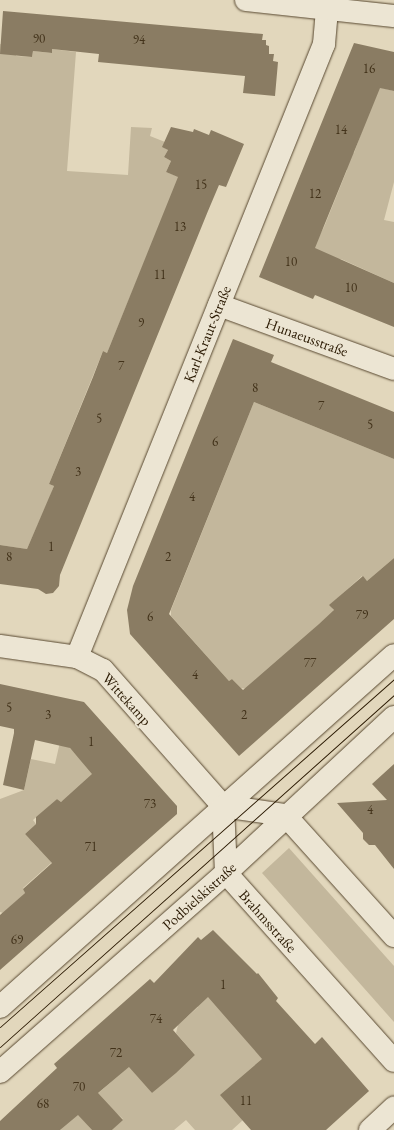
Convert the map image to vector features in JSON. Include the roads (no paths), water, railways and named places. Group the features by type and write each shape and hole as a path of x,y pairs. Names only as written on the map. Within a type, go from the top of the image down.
{"street":[{"path":"246,0 394,16"},
{"name":"Karl-Kraut-Straße","path":"77,657 324,44 327,9"},
{"name":"Hunaeusstraße","path":"219,305 394,369"},
{"name":"Wittekamp","path":"0,646 77,657 103,670 223,806"},
{"path":"0,1007 223,806 394,655"},
{"name":"Podbielskistraße","path":"0,1072 226,873 286,815 394,717"},
{"path":"223,806 286,815 394,936"},
{"path":"223,806 226,873"},
{"name":"Brahmsstraße","path":"226,873 394,1061"},
{"path":"370,1130 394,1108"}],"tram line":[{"path":"0,1027 394,679"},
{"path":"0,1047 394,695"}]}
